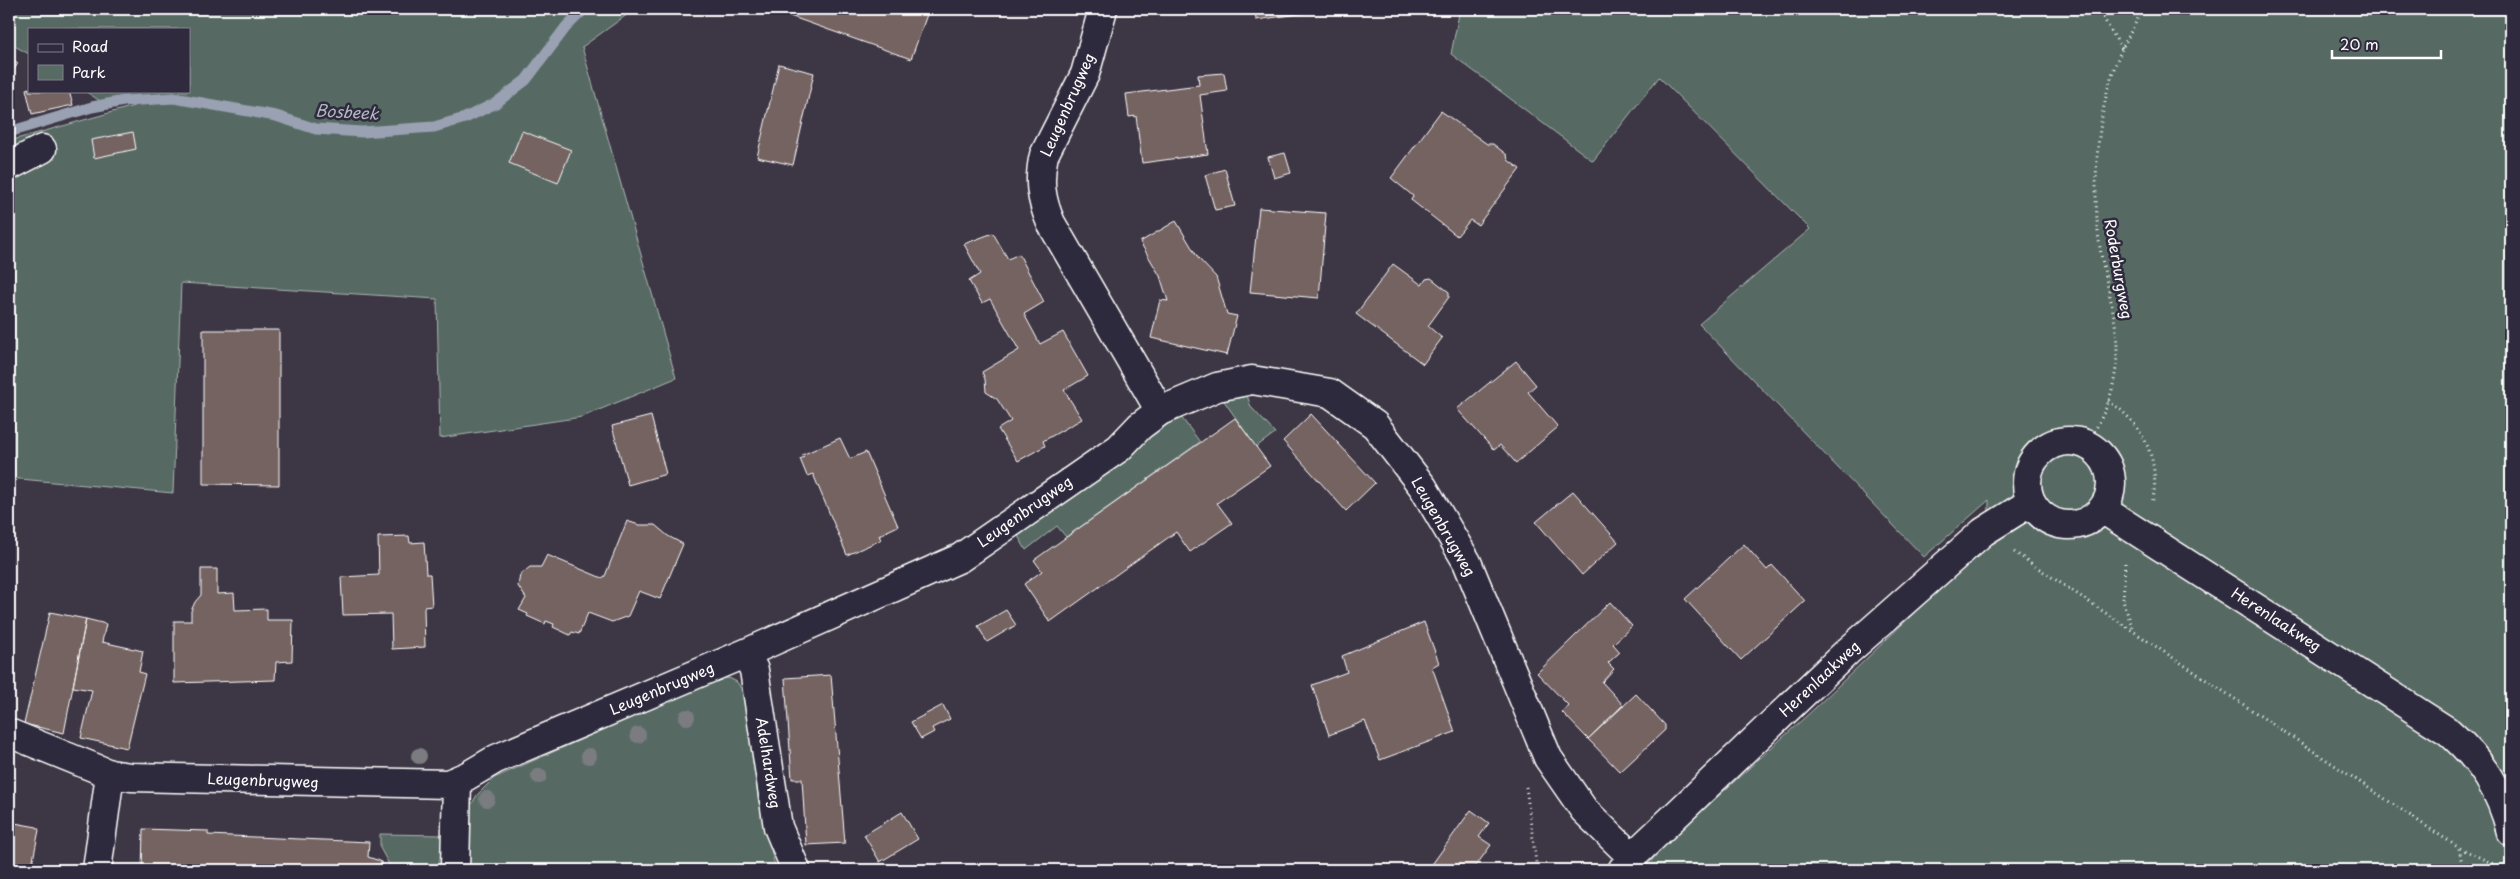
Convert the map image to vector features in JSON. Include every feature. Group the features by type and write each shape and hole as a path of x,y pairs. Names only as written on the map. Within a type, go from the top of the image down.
{"street":[{"name":"Leugenbrugweg","path":"1103,9 1085,74 1044,155 1041,168 1041,195 1051,222 1160,411"},
{"path":"9,166 42,149"},
{"name":"Leugenbrugweg","path":"9,733 110,774 131,777 437,786 458,781 496,759 746,653 960,558 1119,448 1140,426 1160,411 1217,387 1252,380 1330,393 1375,425 1423,487 1466,562 1548,758 1584,810 1627,864"},
{"path":"2062,441 2075,441 2088,445 2101,457 2110,473 2111,486 2108,498 2102,508 2092,518 2079,524 2065,525 2051,521 2040,513 2031,502 2027,490 2027,476 2031,464 2038,453 2062,441"},
{"name":"Herenlaakweg","path":"1627,864 1847,652 1984,532 2031,502"},
{"name":"Herenlaakweg","path":"2102,508 2449,732 2465,746 2490,777 2506,812 2511,832"},
{"name":"Adelhardweg","path":"746,653 754,670 778,827 796,870"},
{"path":"97,870 110,774"},
{"path":"455,870 458,781"}],"path":[{"path":"2098,9 2122,49"},
{"name":"Roderburgweg","path":"2088,445 2108,401 2118,361 2117,326 2098,233 2096,174 2102,117 2122,49 2143,9"},
{"path":"2108,401 2134,422 2145,441 2155,473 2154,495 2148,515 2128,550 2123,585 2125,609 2134,630"},
{"path":"1984,532 2459,848 2506,870"},
{"path":"1537,870 1524,772 1541,741"},
{"path":"2459,848 2463,870"}],"green space":[{"path":"9,9 635,9 582,47 676,378 582,417 440,438 437,299 181,283 173,493 9,478 9,141 166,97 100,101 86,92 190,92 190,28 28,28 28,53 9,43"},
{"path":"1460,9 2511,9 2511,870 1643,870 1671,839 1814,709 1988,542 1989,500 1924,557 1699,324 1810,229 1659,77 1593,161 1451,54"},
{"path":"1247,395 1251,407 1275,433 1256,447 1224,401"},
{"path":"1181,417 1200,442 1066,537 1057,526 1026,550 1018,536 1133,454 1156,431"},
{"path":"729,678 737,682 742,690 750,715 758,798 776,870 469,870 470,807 477,795 494,778 718,679"},
{"path":"380,834 444,835 442,870 392,870 380,848"}],"building":[{"path":"770,9 929,9 911,59"},
{"path":"1255,9 1306,9 1306,13 1256,20"},
{"path":"9,57 18,63 9,78"},
{"path":"779,64 814,73 793,165 757,157"},
{"path":"1224,73 1227,91 1200,95 1208,154 1142,163 1136,116 1129,117 1126,94 1199,85 1198,75"},
{"path":"28,88 28,92 69,92 73,105 32,114 26,89"},
{"path":"1441,111 1487,144 1493,144 1507,155 1508,160 1520,169 1478,225 1470,220 1457,236 1411,200 1413,196 1391,178"},
{"path":"522,131 571,150 558,183 509,163"},
{"path":"133,132 136,149 94,158 91,140"},
{"path":"1285,153 1291,173 1274,178 1268,157"},
{"path":"1225,169 1235,206 1215,210 1205,175"},
{"path":"1259,208 1326,213 1319,298 1250,292"},
{"path":"1176,221 1198,258 1216,277 1227,314 1237,316 1227,355 1151,338 1160,300 1168,301 1160,276 1140,242"},
{"path":"993,233 1008,259 1019,254 1044,302 1024,314 1040,344 1063,332 1088,376 1064,390 1082,419 1043,441 1045,446 1018,461 998,429 1011,421 997,399 986,392 985,379 982,372 1019,350 990,299 982,303 969,281 980,274 964,244"},
{"path":"1393,264 1422,285 1426,279 1431,278 1449,292 1449,297 1428,326 1442,338 1423,364 1356,314"},
{"path":"203,330 279,330 279,485 203,484"},
{"path":"1516,361 1536,385 1528,392 1558,427 1516,463 1500,445 1494,450 1457,409"},
{"path":"1311,414 1375,483 1346,511 1283,441"},
{"path":"651,416 666,474 628,485 612,426"},
{"path":"1235,418 1270,466 1217,503 1232,523 1190,552 1176,532 1050,622 1024,584 1042,571 1034,560"},
{"path":"840,438 850,459 866,452 898,526 879,535 881,540 847,555 813,474 807,476 800,459 804,457 802,455"},
{"path":"1573,491 1618,542 1582,575 1536,522"},
{"path":"627,521 639,525 655,525 668,536 683,544 660,599 639,591 628,616 612,622 588,613 579,634 572,632 570,635 553,627 554,624 546,621 545,624 519,610 526,598 518,586 520,575 530,567 541,567 547,555 602,578 605,576"},
{"path":"409,536 410,543 424,542 426,574 430,574 432,606 424,607 425,647 392,649 391,614 343,615 341,577 379,575 378,537"},
{"path":"1744,544 1767,570 1772,565 1805,601 1741,660 1685,599"},
{"path":"201,569 217,569 217,594 234,593 235,610 267,609 267,620 293,620 292,661 276,662 275,680 174,683 174,621 191,621 191,611 201,595"},
{"path":"1610,602 1632,626 1613,644 1620,652 1608,663 1614,669 1602,682 1623,705 1588,739 1562,712 1568,705 1537,673"},
{"path":"1006,610 1016,625 987,642 978,626"},
{"path":"50,612 86,619 64,733 24,724"},
{"path":"86,619 106,624 102,642 143,651 139,672 145,674 127,748 81,738 92,690 73,687"},
{"path":"1424,622 1439,663 1432,667 1455,732 1380,760 1365,721 1329,735 1312,685 1347,672 1342,656"},
{"path":"831,675 845,843 806,845 802,779 792,779 785,678"},
{"path":"1636,694 1665,725 1665,730 1620,772 1588,739"},
{"path":"943,705 950,719 932,728 934,732 921,739 911,722"},
{"path":"1471,810 1489,823 1479,837 1491,845 1473,870 1428,870"},
{"path":"902,812 918,839 880,862 864,835"},
{"path":"9,822 37,827 39,830 31,870 9,870"},
{"path":"143,829 208,831 208,835 369,842 368,857 380,861 387,870 142,870"}],"waterway":[{"name":"Bosbeek","path":"9,132 92,107 124,101 174,98 276,116 316,129 362,132 434,127 465,118 496,103 526,80 566,27 584,9"}]}
